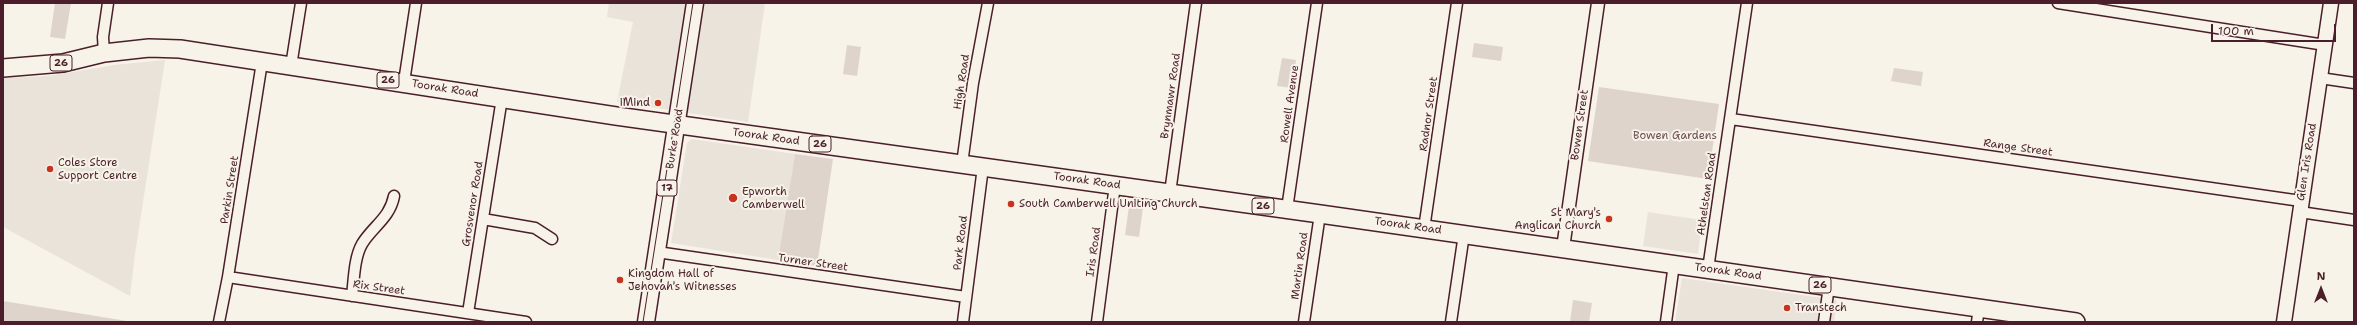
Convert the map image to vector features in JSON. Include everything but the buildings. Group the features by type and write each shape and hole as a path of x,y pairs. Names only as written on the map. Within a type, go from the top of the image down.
{"highway":[{"name":"Toorak Road","path":"3,57 62,52 101,53 168,48 404,82 677,124 1829,286 1978,315 2076,322"},
{"name":"Toorak Road","path":"3,68 63,63 101,53"}],"main road":[{"name":"Burke Road","path":"646,322 696,3"},
{"name":"Glen Iris Road","path":"2284,322 2331,3"}],"street":[{"path":"101,53 108,3"},
{"path":"291,66 301,3"},
{"path":"404,82 416,3"},
{"name":"High Road","path":"962,164 973,83 988,3"},
{"name":"Brynmawr Road","path":"1170,193 1196,3"},
{"name":"Rowell Avenue","path":"1287,209 1317,3"},
{"name":"Radnor Street","path":"1424,229 1457,3"},
{"name":"Bowen Street","path":"1563,248 1598,3"},
{"name":"Athelstan Road","path":"1708,269 1747,3"},
{"path":"2058,3 2325,45"},
{"name":"Parkin Street","path":"219,322 228,277 262,62"},
{"path":"2320,78 2354,83"},
{"name":"Grosvenor Road","path":"468,313 502,98"},
{"name":"Range Street","path":"1731,119 2301,207 2354,220"},
{"name":"Park Road","path":"963,322 983,167"},
{"name":"Iris Road","path":"1097,322 1115,185"},
{"path":"352,296 360,248 380,224 391,206 394,196"},
{"name":"Martin Road","path":"1304,322 1320,214"},
{"path":"483,220 535,228 552,239"},
{"path":"1452,322 1464,234"},
{"name":"Turner Street","path":"657,252 966,297"},
{"path":"1666,322 1674,264"},
{"name":"Rix Street","path":"228,277 526,322"},
{"path":"1824,322 1829,286"}],"shaded area":[{"path":"609,3 765,3 748,122 617,102 633,22 607,17"},
{"path":"165,60 135,254 130,296 3,227 3,78 48,76 114,65"},
{"name":"Epworth Camberwell","path":"692,139 795,154 778,260 671,243 687,143"},
{"path":"1648,212 1702,220 1698,254 1643,246"},
{"path":"1682,278 1837,300 1834,322 1675,322"}],"green space":[{"path":"55,3 71,3 65,39 50,37"},
{"path":"1474,43 1503,47 1501,61 1472,57"},
{"path":"847,45 861,47 857,76 843,74"},
{"path":"1282,58 1296,60 1292,88 1277,86"},
{"path":"1894,68 1923,72 1921,86 1891,81"},
{"name":"Bowen Gardens","path":"1599,87 1719,104 1708,179 1588,161"},
{"path":"795,154 833,159 817,266 778,260"},
{"path":"1129,206 1143,208 1139,237 1125,235"},
{"path":"1573,300 1592,303 1589,322 1570,322"},
{"path":"3,301 127,321 3,322"}],"tram line":[{"path":"643,322 693,3"}],"place":[{"name":"iMind","path":"658,103"},
{"name":"Coles Store Support Centre","path":"50,169"},
{"name":"Epworth Camberwell","path":"733,198"},
{"name":"South Camberwell Uniting Church","path":"1011,204"},
{"name":"St Mary's Anglican Church","path":"1609,219"},
{"name":"Kingdom Hall of Jehovah's Witnesses","path":"620,280"},
{"name":"Transtech","path":"1787,308"}]}
